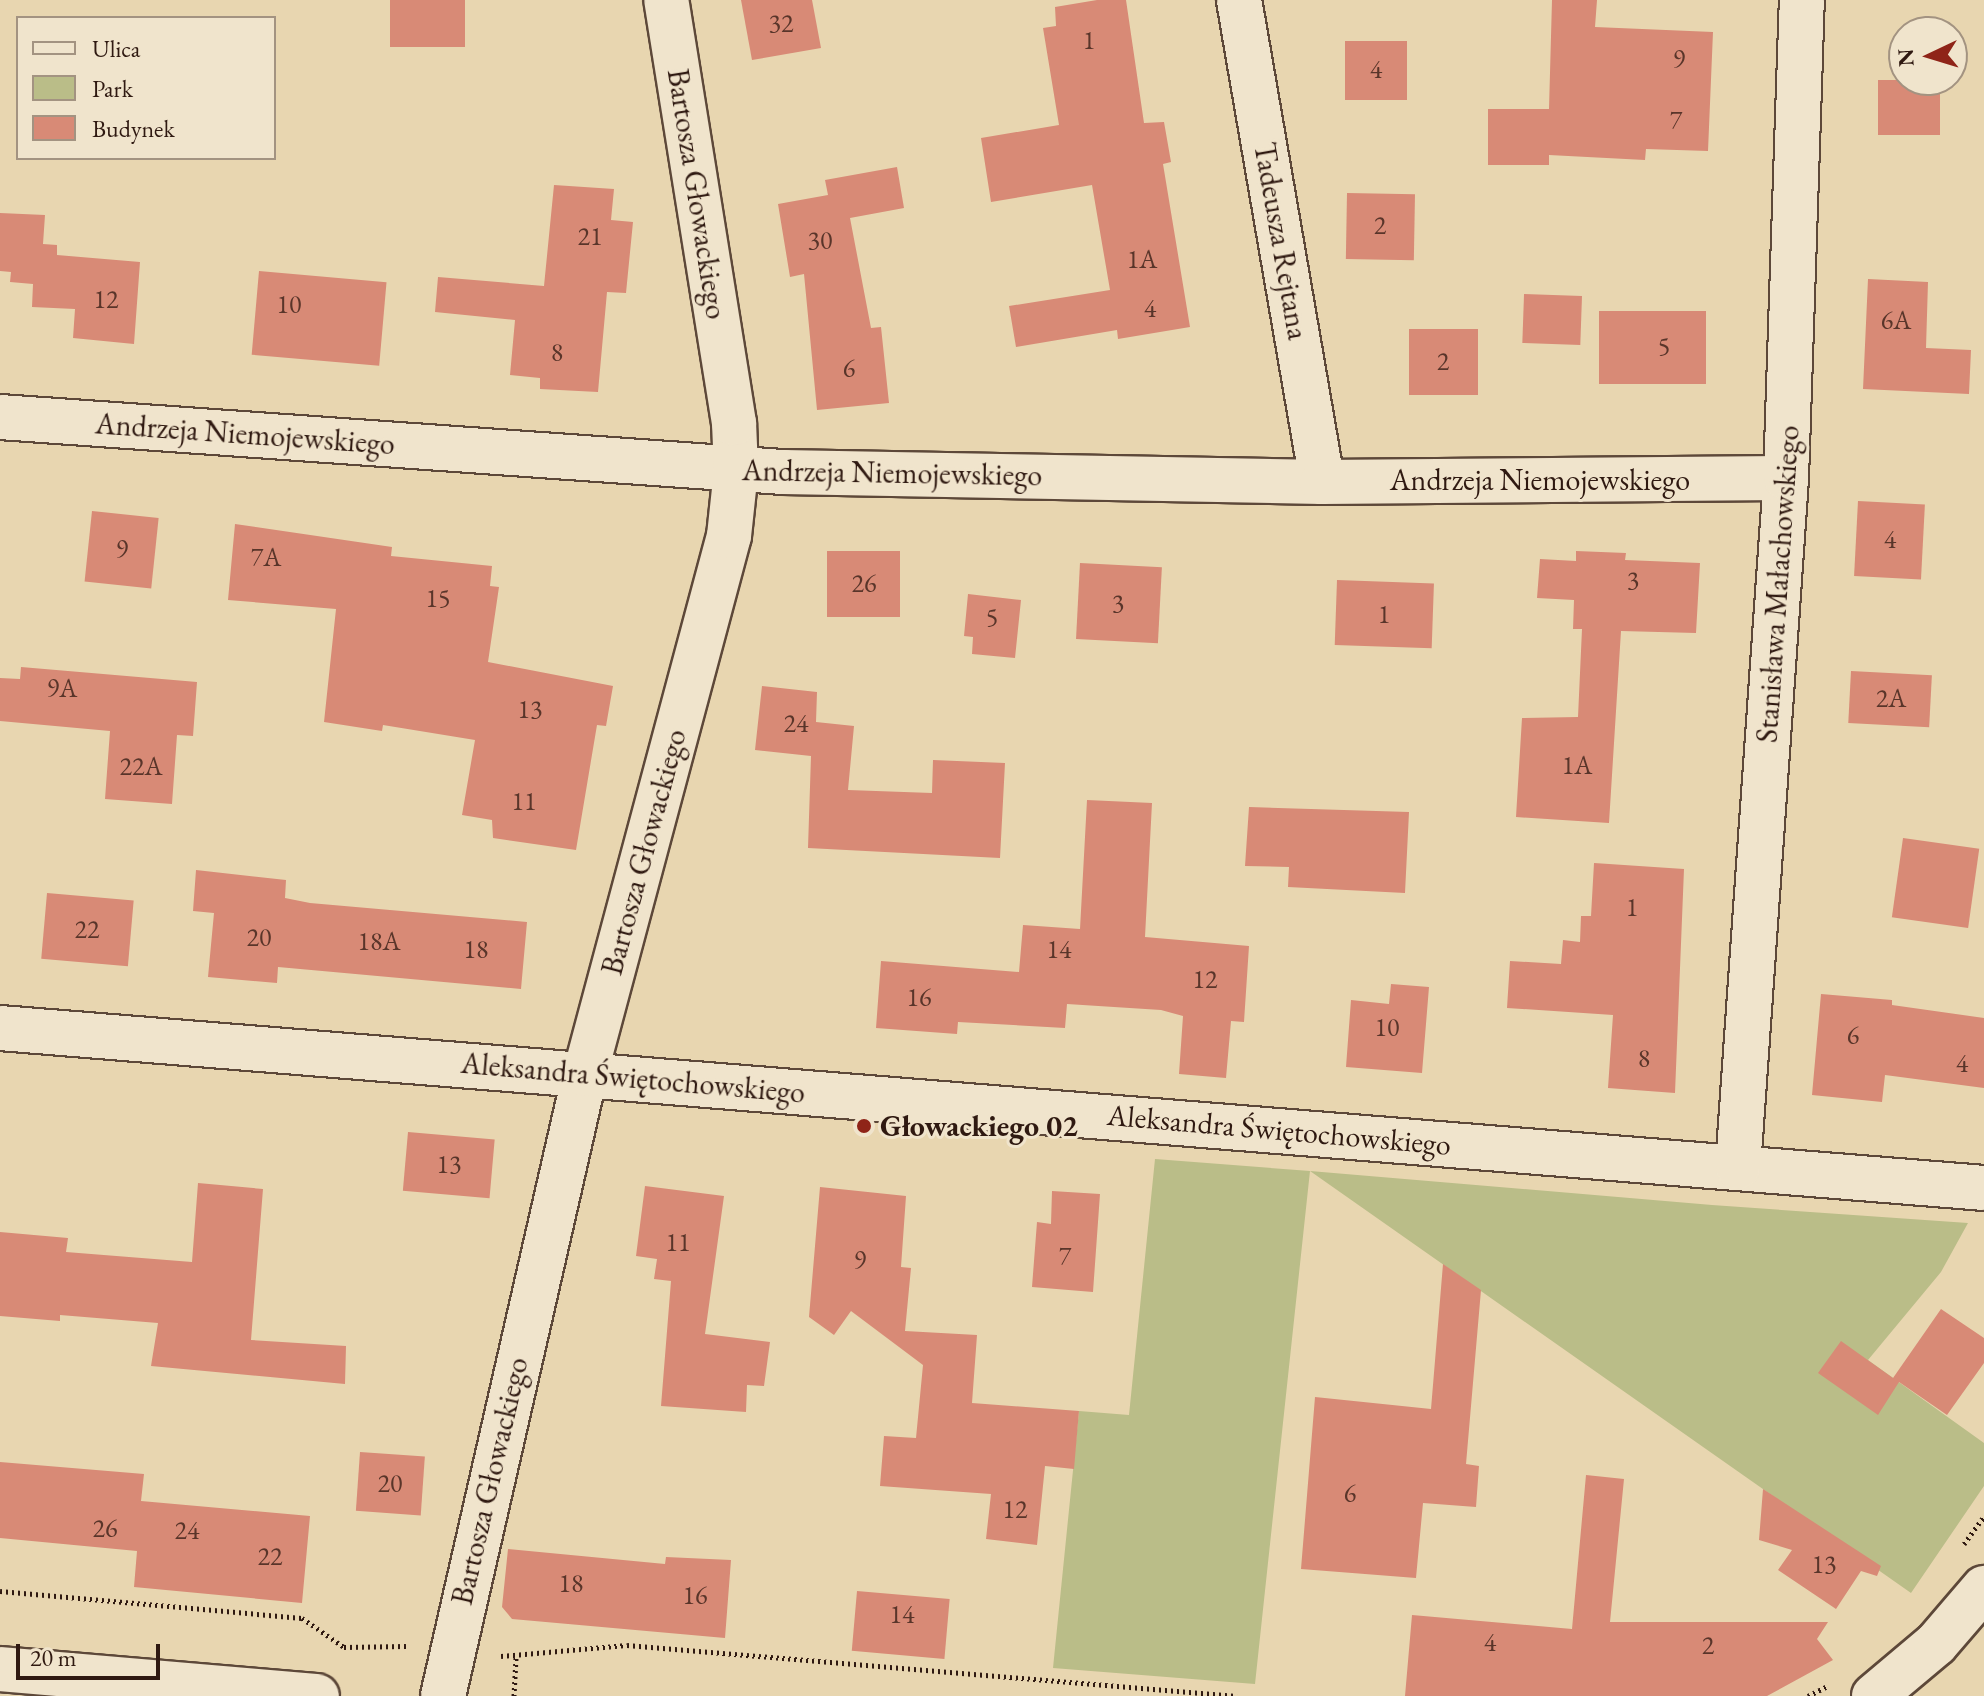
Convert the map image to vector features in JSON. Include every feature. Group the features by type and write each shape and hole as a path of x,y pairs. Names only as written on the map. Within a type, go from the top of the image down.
{"street":[{"name":"Bartosza Głowackiego","path":"443,1696 585,1074 729,536 736,470 734,423 666,0"},
{"name":"Tadeusza Rejtana","path":"1239,0 1322,482"},
{"name":"Stanisława Małachowskiego","path":"1738,1167 1786,478 1802,0"},
{"name":"Andrzeja Niemojewskiego","path":"0,417 736,470 1322,482 1786,478"},
{"name":"Aleksandra Świętochowskiego","path":"0,1028 1984,1188"},
{"path":"1874,1696 1936,1644 1984,1588"},
{"path":"0,1669 317,1696"}],"path":[{"path":"0,1591 302,1618 344,1647"},
{"path":"514,1696 516,1657 627,1645 1237,1696"}],"green space":[{"path":"1155,1159 1310,1171 1255,1684 1053,1668 1079,1411 1129,1415"},
{"path":"1310,1171 1968,1223 1941,1272 1868,1360 1984,1443 1984,1486 1911,1593"}],"building":[{"path":"390,0 465,0 465,47 390,47"},
{"path":"741,0 812,0 821,48 752,60"},
{"path":"1097,0 1126,0 1144,123 1164,122 1171,162 1163,164 1190,327 1118,339 1117,330 1016,347 1009,306 1110,290 1092,185 991,202 981,138 1059,125 1043,28 1056,26 1055,7"},
{"path":"1552,0 1597,0 1595,27 1713,32 1708,151 1646,149 1645,160 1549,155 1549,165 1488,165 1488,109 1549,109"},
{"path":"1345,41 1407,41 1407,100 1345,100"},
{"path":"1878,80 1888,80 1888,96 1940,96 1940,135 1878,135"},
{"path":"897,167 904,208 850,218 871,328 881,327 889,403 817,410 804,274 790,277 778,204 828,195 825,180"},
{"path":"554,185 614,189 611,220 633,222 626,293 607,292 598,392 540,389 540,378 510,375 515,320 435,312 438,277 544,286"},
{"path":"1347,193 1415,194 1414,260 1346,259"},
{"path":"0,213 45,215 43,244 57,245 57,255 140,262 134,344 73,338 75,309 32,307 33,284 10,282 11,272 0,271"},
{"path":"259,271 387,282 379,366 252,355"},
{"path":"1868,279 1928,282 1926,348 1971,350 1969,394 1863,389"},
{"path":"1524,294 1582,296 1580,345 1522,343"},
{"path":"1599,311 1706,311 1706,384 1599,384"},
{"path":"1409,329 1478,329 1478,395 1409,395"},
{"path":"1858,501 1925,505 1921,579 1854,576"},
{"path":"92,511 159,518 151,589 85,582"},
{"path":"235,524 392,547 391,556 492,566 490,586 499,587 488,662 613,686 606,726 597,725 576,850 493,838 492,820 462,815 475,740 383,725 382,731 324,722 336,609 228,600"},
{"path":"827,551 900,551 900,617 827,617"},
{"path":"1576,551 1626,553 1625,560 1700,563 1696,633 1621,631 1609,823 1516,817 1522,718 1578,717 1582,629 1573,629 1574,600 1537,598 1540,559 1576,561"},
{"path":"1080,563 1162,567 1158,643 1076,639"},
{"path":"1337,580 1434,583 1432,648 1335,645"},
{"path":"968,594 1021,600 1015,658 972,654 973,637 964,636"},
{"path":"21,667 197,682 193,736 177,735 172,804 105,799 110,731 0,721 0,678 20,679"},
{"path":"1851,671 1932,675 1929,727 1848,723"},
{"path":"762,686 817,692 816,722 854,726 848,790 932,793 933,760 1005,763 1000,858 808,848 811,756 755,750"},
{"path":"1087,800 1152,803 1145,937 1249,946 1244,1022 1231,1021 1226,1078 1179,1074 1183,1016 1161,1010 1067,1004 1065,1028 958,1022 957,1034 876,1028 881,961 1019,972 1023,925 1080,929"},
{"path":"1249,807 1409,812 1405,893 1288,887 1289,867 1245,866"},
{"path":"1903,838 1979,849 1968,928 1892,917"},
{"path":"1594,863 1684,869 1675,1093 1608,1088 1613,1015 1507,1008 1510,961 1561,964 1563,940 1580,942 1581,916 1591,916"},
{"path":"196,870 286,880 285,898 310,903 527,922 521,989 278,967 277,983 208,977 214,913 193,911"},
{"path":"47,893 134,901 128,966 41,959"},
{"path":"1391,984 1429,987 1422,1073 1346,1067 1351,1000 1389,1004"},
{"path":"1821,994 1892,1000 1892,1005 1984,1018 1984,1088 1885,1075 1882,1102 1812,1095"},
{"path":"408,1132 495,1140 490,1198 403,1191"},
{"path":"198,1183 263,1189 251,1340 346,1346 345,1384 151,1366 158,1323 60,1315 60,1321 0,1316 0,1232 68,1238 66,1252 192,1262"},
{"path":"645,1186 724,1196 705,1334 770,1342 764,1386 747,1385 746,1412 661,1406 671,1281 654,1279 657,1259 636,1256"},
{"path":"820,1187 906,1196 901,1267 911,1268 905,1331 977,1335 972,1403 1079,1411 1074,1469 1045,1466 1037,1545 986,1539 991,1494 880,1486 884,1436 916,1438 923,1365 851,1311 834,1335 809,1317"},
{"path":"1052,1191 1100,1194 1093,1292 1032,1287 1037,1222 1051,1224"},
{"path":"1443,1264 1481,1290 1466,1464 1479,1466 1476,1507 1423,1503 1416,1578 1301,1569 1315,1397 1431,1409"},
{"path":"1941,1309 1984,1338 1984,1363 1947,1415 1899,1382 1878,1415 1818,1373 1841,1341 1893,1378"},
{"path":"360,1452 425,1457 421,1515 356,1511"},
{"path":"0,1462 144,1474 141,1501 310,1516 302,1603 134,1587 137,1551 0,1538"},
{"path":"1586,1475 1624,1479 1610,1622 1828,1622 1817,1639 1833,1660 1767,1696 1405,1696 1412,1615 1572,1629"},
{"path":"1763,1489 1881,1566 1877,1576 1861,1571 1836,1609 1778,1570 1792,1550 1759,1540"},
{"path":"508,1549 665,1564 666,1557 731,1560 725,1638 512,1619 502,1607"},
{"path":"857,1591 950,1599 944,1659 852,1651"}],"place":[{"name":"Głowackiego 02","path":"864,1126"}]}
